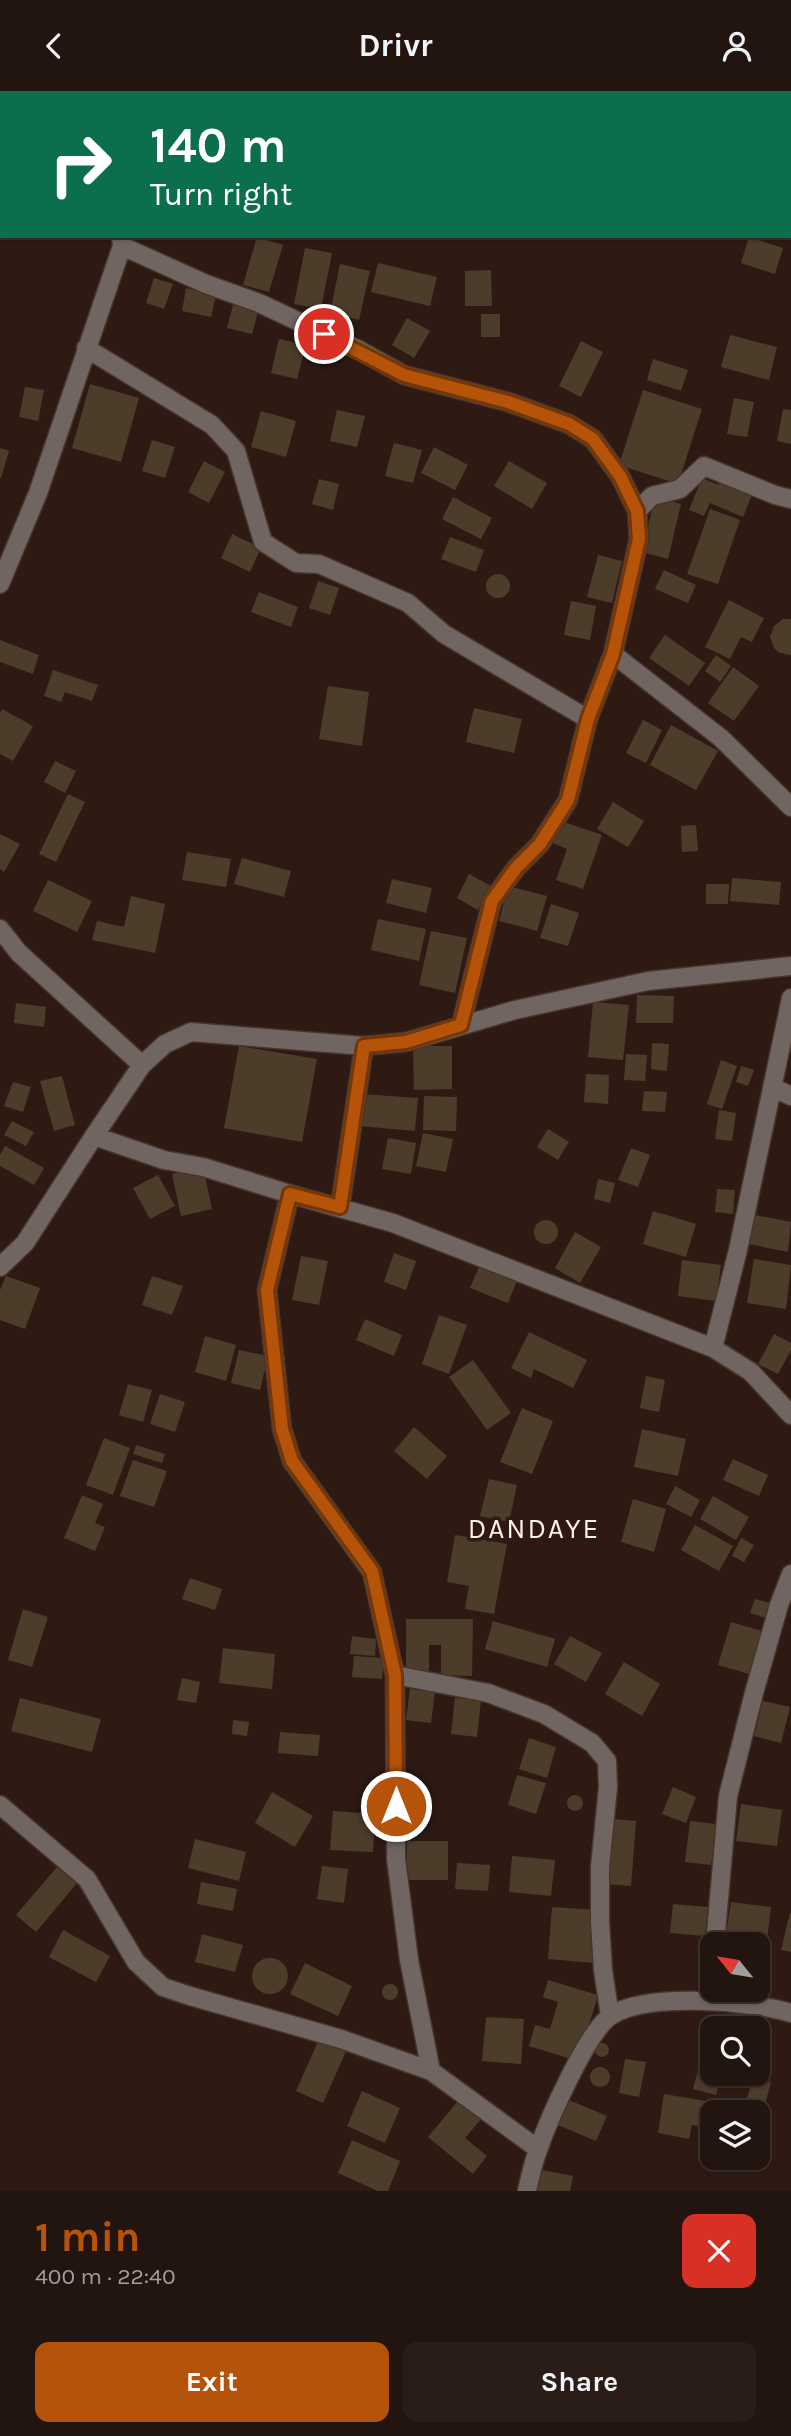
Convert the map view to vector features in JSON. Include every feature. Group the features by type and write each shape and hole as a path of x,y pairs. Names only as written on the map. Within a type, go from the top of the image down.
{"street":[{"path":"0,584 38,493 121,241 206,284 259,303 359,350 404,375 508,402 569,424 593,439 620,476 637,511 639,539 613,654 588,719 568,800 540,844 516,868 492,901 461,1025"},
{"path":"86,348 212,425 236,451 263,542 296,562 319,564 408,604 444,633 588,719"},
{"path":"637,511 652,496 680,489 704,465 791,499"},
{"path":"613,654 721,738 791,807"},
{"path":"0,929 19,953 142,1065"},
{"path":"0,1267 25,1244 142,1065 165,1044 191,1032 364,1046 406,1042 515,1010 648,981 791,966"},
{"path":"713,1348 738,1250 791,998"},
{"path":"340,1207 364,1046"},
{"path":"772,1087 791,1096"},
{"path":"94,1136 164,1160 203,1167 393,1223 713,1348 751,1372 791,1415"},
{"path":"290,1194 267,1290 282,1429 292,1461 372,1571 395,1675 396,1859 409,1960 431,2071"},
{"path":"716,1932 728,1796 779,1605 791,1574"},
{"path":"395,1675 488,1693 544,1714 592,1743 607,1761 608,1787 600,1867 600,1922 603,1971 610,2015"},
{"path":"0,1805 87,1878 136,1962 163,1987 341,2039 431,2071 538,2150"},
{"path":"527,2191 538,2150 586,2044 610,2015 632,2005 700,2001"},
{"path":"727,2002 771,2007 791,2013"}],"building":[{"path":"257,238 283,245 269,292 243,285"},
{"path":"749,238 783,248 775,274 741,263"},
{"path":"305,248 332,253 321,309 294,304"},
{"path":"378,263 437,277 430,306 371,292"},
{"path":"340,264 370,271 359,320 330,313"},
{"path":"491,270 492,306 465,306 465,271"},
{"path":"154,278 173,284 164,309 146,303"},
{"path":"186,288 216,295 211,317 182,311"},
{"path":"233,305 258,311 252,334 227,328"},
{"path":"481,314 500,314 500,337 481,337"},
{"path":"407,318 430,331 414,358 392,345"},
{"path":"730,335 777,347 769,380 721,367"},
{"path":"279,339 306,345 297,379 271,373"},
{"path":"581,341 603,352 581,397 559,386"},
{"path":"653,359 688,370 681,391 647,380"},
{"path":"90,384 139,398 121,462 72,448"},
{"path":"25,387 44,390 38,421 19,417"},
{"path":"643,390 702,409 678,484 619,465"},
{"path":"734,398 754,402 747,437 727,434"},
{"path":"783,409 791,410 791,444 777,441"},
{"path":"337,410 365,416 357,447 330,441"},
{"path":"261,411 296,421 286,457 251,447"},
{"path":"152,440 175,447 165,478 142,471"},
{"path":"394,443 422,450 413,483 385,476"},
{"path":"434,447 468,465 455,490 421,473"},
{"path":"0,448 9,451 1,478 0,478"},
{"path":"204,461 225,472 209,503 188,492"},
{"path":"509,461 547,483 532,509 494,486"},
{"path":"702,478 718,485 721,478 753,492 743,517 710,503 704,516 689,510"},
{"path":"319,479 339,484 333,510 312,504"},
{"path":"453,497 492,518 481,539 442,519"},
{"path":"655,497 681,504 668,559 642,552"},
{"path":"710,509 740,520 718,584 687,574"},
{"path":"232,534 261,548 250,572 221,558"},
{"path":"450,537 484,550 476,572 441,559"},
{"path":"598,555 622,561 612,603 587,597"},
{"path":"664,570 696,585 688,603 655,589"},
{"path":"498,574 509,581 510,586 503,597 498,598 487,591 486,586 493,575"},
{"path":"318,581 339,588 330,615 309,608"},
{"path":"259,592 298,607 291,627 251,612"},
{"path":"729,600 764,618 752,642 741,637 730,659 705,647"},
{"path":"571,601 596,606 590,640 564,635"},
{"path":"783,619 791,619 791,655 778,652 770,637 774,626"},
{"path":"665,635 705,663 689,686 649,658"},
{"path":"0,640 39,655 33,674 0,662"},
{"path":"716,655 731,666 720,682 705,671"},
{"path":"733,667 759,686 734,721 708,703"},
{"path":"53,670 98,685 92,701 65,692 61,702 44,696"},
{"path":"328,686 369,692 362,746 319,739"},
{"path":"474,708 522,719 514,753 466,742"},
{"path":"2,709 33,726 13,761 0,754"},
{"path":"643,720 662,730 646,763 626,753"},
{"path":"671,725 718,751 696,790 650,765"},
{"path":"55,761 76,771 65,793 44,782"},
{"path":"68,794 85,802 56,862 39,854"},
{"path":"613,802 644,821 628,847 597,829"},
{"path":"558,820 602,835 583,889 556,880 567,849 550,842"},
{"path":"696,825 698,851 682,852 681,826"},
{"path":"0,834 20,844 4,872 0,869"},
{"path":"187,852 231,859 226,887 182,880"},
{"path":"242,858 291,871 284,897 234,884"},
{"path":"469,874 491,886 478,910 457,898"},
{"path":"732,878 781,882 779,905 730,901"},
{"path":"392,879 432,888 426,913 386,903"},
{"path":"48,880 92,901 77,932 33,911"},
{"path":"706,884 729,884 728,904 706,904"},
{"path":"508,886 547,896 537,931 499,921"},
{"path":"131,896 165,904 155,953 92,940 97,921 124,927"},
{"path":"551,904 579,913 568,946 540,938"},
{"path":"378,919 426,929 419,961 371,950"},
{"path":"431,931 467,938 455,993 419,985"},
{"path":"637,995 674,996 673,1023 636,1023"},
{"path":"593,1002 629,1005 623,1060 588,1057"},
{"path":"16,1003 46,1007 44,1027 14,1023"},
{"path":"652,1043 669,1044 667,1071 651,1069"},
{"path":"239,1046 317,1059 302,1142 224,1128"},
{"path":"413,1046 452,1046 452,1089 414,1090"},
{"path":"626,1054 647,1055 645,1081 624,1080"},
{"path":"721,1060 737,1066 722,1109 707,1104"},
{"path":"741,1066 754,1070 748,1086 736,1082"},
{"path":"586,1074 609,1075 608,1104 584,1102"},
{"path":"62,1076 75,1125 54,1131 40,1081"},
{"path":"13,1082 31,1087 23,1112 4,1106"},
{"path":"644,1091 667,1092 665,1112 642,1111"},
{"path":"362,1094 418,1098 415,1131 360,1126"},
{"path":"424,1096 457,1097 456,1131 423,1130"},
{"path":"719,1110 736,1113 732,1141 715,1139"},
{"path":"12,1121 34,1132 26,1146 4,1135"},
{"path":"548,1129 569,1142 558,1160 537,1147"},
{"path":"423,1133 453,1139 446,1172 416,1166"},
{"path":"388,1138 416,1143 411,1174 382,1169"},
{"path":"5,1146 44,1168 34,1185 0,1166 0,1155"},
{"path":"631,1148 650,1155 638,1187 618,1180"},
{"path":"203,1167 212,1209 181,1216 172,1174"},
{"path":"158,1175 175,1206 150,1219 133,1188"},
{"path":"598,1179 615,1183 610,1203 594,1199"},
{"path":"717,1189 735,1190 733,1214 715,1212"},
{"path":"653,1211 696,1224 686,1257 643,1244"},
{"path":"755,1215 791,1222 788,1252 749,1244"},
{"path":"546,1220 554,1224 558,1232 554,1240 546,1244 538,1240 534,1232 538,1224"},
{"path":"575,1232 601,1247 580,1283 555,1268"},
{"path":"394,1253 416,1261 406,1290 384,1282"},
{"path":"301,1256 328,1261 319,1305 292,1300"},
{"path":"754,1259 791,1265 786,1309 747,1303"},
{"path":"682,1260 721,1265 716,1301 678,1296"},
{"path":"480,1264 518,1278 508,1303 470,1288"},
{"path":"6,1276 40,1288 25,1329 0,1320 0,1290"},
{"path":"152,1276 183,1286 172,1315 142,1305"},
{"path":"439,1315 467,1325 449,1374 422,1364"},
{"path":"365,1319 402,1335 394,1356 356,1340"},
{"path":"529,1332 587,1360 573,1388 534,1369 531,1378 511,1368"},
{"path":"774,1334 791,1343 791,1350 778,1374 758,1364"},
{"path":"205,1336 236,1345 226,1381 195,1372"},
{"path":"239,1350 268,1356 260,1390 231,1383"},
{"path":"473,1360 511,1413 487,1430 449,1377"},
{"path":"646,1376 665,1380 659,1412 640,1408"},
{"path":"128,1384 152,1390 143,1422 119,1415"},
{"path":"160,1394 185,1402 175,1432 150,1424"},
{"path":"522,1408 553,1421 532,1474 500,1462"},
{"path":"414,1427 447,1456 427,1479 394,1451"},
{"path":"642,1429 686,1439 678,1476 634,1467"},
{"path":"104,1438 130,1448 113,1495 86,1485"},
{"path":"136,1445 165,1454 162,1463 133,1454"},
{"path":"733,1459 768,1475 759,1496 723,1480"},
{"path":"133,1460 167,1471 154,1507 120,1496"},
{"path":"489,1479 517,1485 509,1522 480,1516"},
{"path":"675,1486 700,1500 691,1517 666,1504"},
{"path":"82,1495 103,1504 95,1523 105,1527 95,1551 64,1538"},
{"path":"713,1496 749,1517 736,1540 700,1519"},
{"path":"633,1499 666,1509 654,1552 621,1542"},
{"path":"695,1525 733,1546 719,1571 681,1550"},
{"path":"455,1535 507,1544 494,1614 465,1609 469,1586 447,1582"},
{"path":"741,1538 754,1545 744,1562 732,1556"},
{"path":"190,1578 222,1589 215,1610 182,1599"},
{"path":"755,1599 770,1603 766,1618 750,1613"},
{"path":"23,1609 48,1617 32,1667 8,1660"},
{"path":"406,1619 473,1619 472,1676 441,1675 441,1645 429,1645 429,1672 406,1672"},
{"path":"493,1621 555,1639 547,1667 485,1649"},
{"path":"731,1622 762,1631 749,1674 718,1665"},
{"path":"352,1636 376,1639 375,1656 350,1654"},
{"path":"570,1636 602,1653 586,1682 554,1664"},
{"path":"223,1648 275,1654 272,1689 219,1683"},
{"path":"354,1656 384,1658 382,1679 352,1677"},
{"path":"624,1662 660,1684 642,1716 605,1694"},
{"path":"182,1678 200,1682 196,1703 177,1700"},
{"path":"410,1689 435,1692 431,1723 406,1720"},
{"path":"20,1698 101,1719 92,1752 11,1731"},
{"path":"455,1698 481,1700 477,1737 451,1734"},
{"path":"763,1701 790,1707 781,1743 754,1736"},
{"path":"233,1720 249,1722 247,1736 232,1734"},
{"path":"280,1732 320,1735 318,1756 278,1753"},
{"path":"529,1738 556,1747 547,1778 519,1769"},
{"path":"517,1775 546,1783 536,1814 508,1805"},
{"path":"673,1787 696,1797 686,1823 662,1814"},
{"path":"272,1792 313,1816 295,1847 255,1823"},
{"path":"575,1795 583,1803 575,1811 567,1803"},
{"path":"741,1804 782,1810 777,1846 736,1841"},
{"path":"333,1811 375,1814 373,1852 330,1850"},
{"path":"613,1819 636,1821 631,1886 607,1884"},
{"path":"690,1821 716,1824 711,1865 685,1862"},
{"path":"195,1839 246,1852 239,1881 188,1868"},
{"path":"407,1841 448,1841 448,1880 406,1880"},
{"path":"512,1856 555,1860 551,1896 509,1892"},
{"path":"457,1863 490,1865 488,1891 455,1889"},
{"path":"322,1866 348,1869 344,1903 317,1899"},
{"path":"57,1867 77,1883 36,1932 16,1915"},
{"path":"201,1882 237,1889 233,1911 197,1904"},
{"path":"731,1902 771,1907 768,1932 726,1932"},
{"path":"673,1904 708,1907 705,1932 700,1932 700,1936 670,1933"},
{"path":"552,1907 598,1910 594,1963 548,1959"},
{"path":"791,1913 791,1952 781,1950"},
{"path":"63,1930 110,1956 96,1982 49,1957"},
{"path":"202,1934 243,1945 235,1972 195,1962"},
{"path":"270,1958 283,1963 288,1976 283,1989 270,1994 257,1989 252,1976 257,1963"},
{"path":"305,1963 352,1986 338,2016 290,1994"},
{"path":"548,1980 598,1995 578,2061 529,2046 535,2025 550,2029 558,2002 543,1997"},
{"path":"390,1984 396,1986 396,1998 390,2000 384,1998 382,1992 384,1986"},
{"path":"486,2017 524,2019 521,2064 482,2061"},
{"path":"320,2037 347,2049 323,2103 296,2091"},
{"path":"599,2043 605,2043 609,2050 605,2057 599,2057 595,2053 595,2047"},
{"path":"625,2059 646,2062 639,2097 619,2093"},
{"path":"700,2063 700,2086 719,2086 716,2095 693,2089"},
{"path":"600,2067 607,2070 610,2077 607,2084 600,2087 593,2084 590,2077 593,2070"},
{"path":"750,2086 770,2086 766,2100 747,2100"},
{"path":"362,2091 400,2108 385,2143 347,2126"},
{"path":"664,2094 700,2100 700,2126 692,2125 689,2139 658,2133"},
{"path":"569,2100 607,2116 596,2141 558,2125"},
{"path":"458,2101 481,2119 465,2138 487,2156 473,2174 428,2137"},
{"path":"352,2140 400,2161 388,2191 378,2191 338,2173"},
{"path":"537,2169 573,2176 570,2191 532,2191"}],"district":[{"name":"DANDAYE","path":"534,1528"}],"route":[{"path":"324,334 404,375 508,402 569,424 593,439 620,476 637,511 639,539 613,654 588,719 568,800 540,844 516,868 492,901 461,1025 406,1042 364,1046 340,1207 290,1194 267,1290 282,1429 292,1461 372,1571 395,1675 396,1806"}]}
